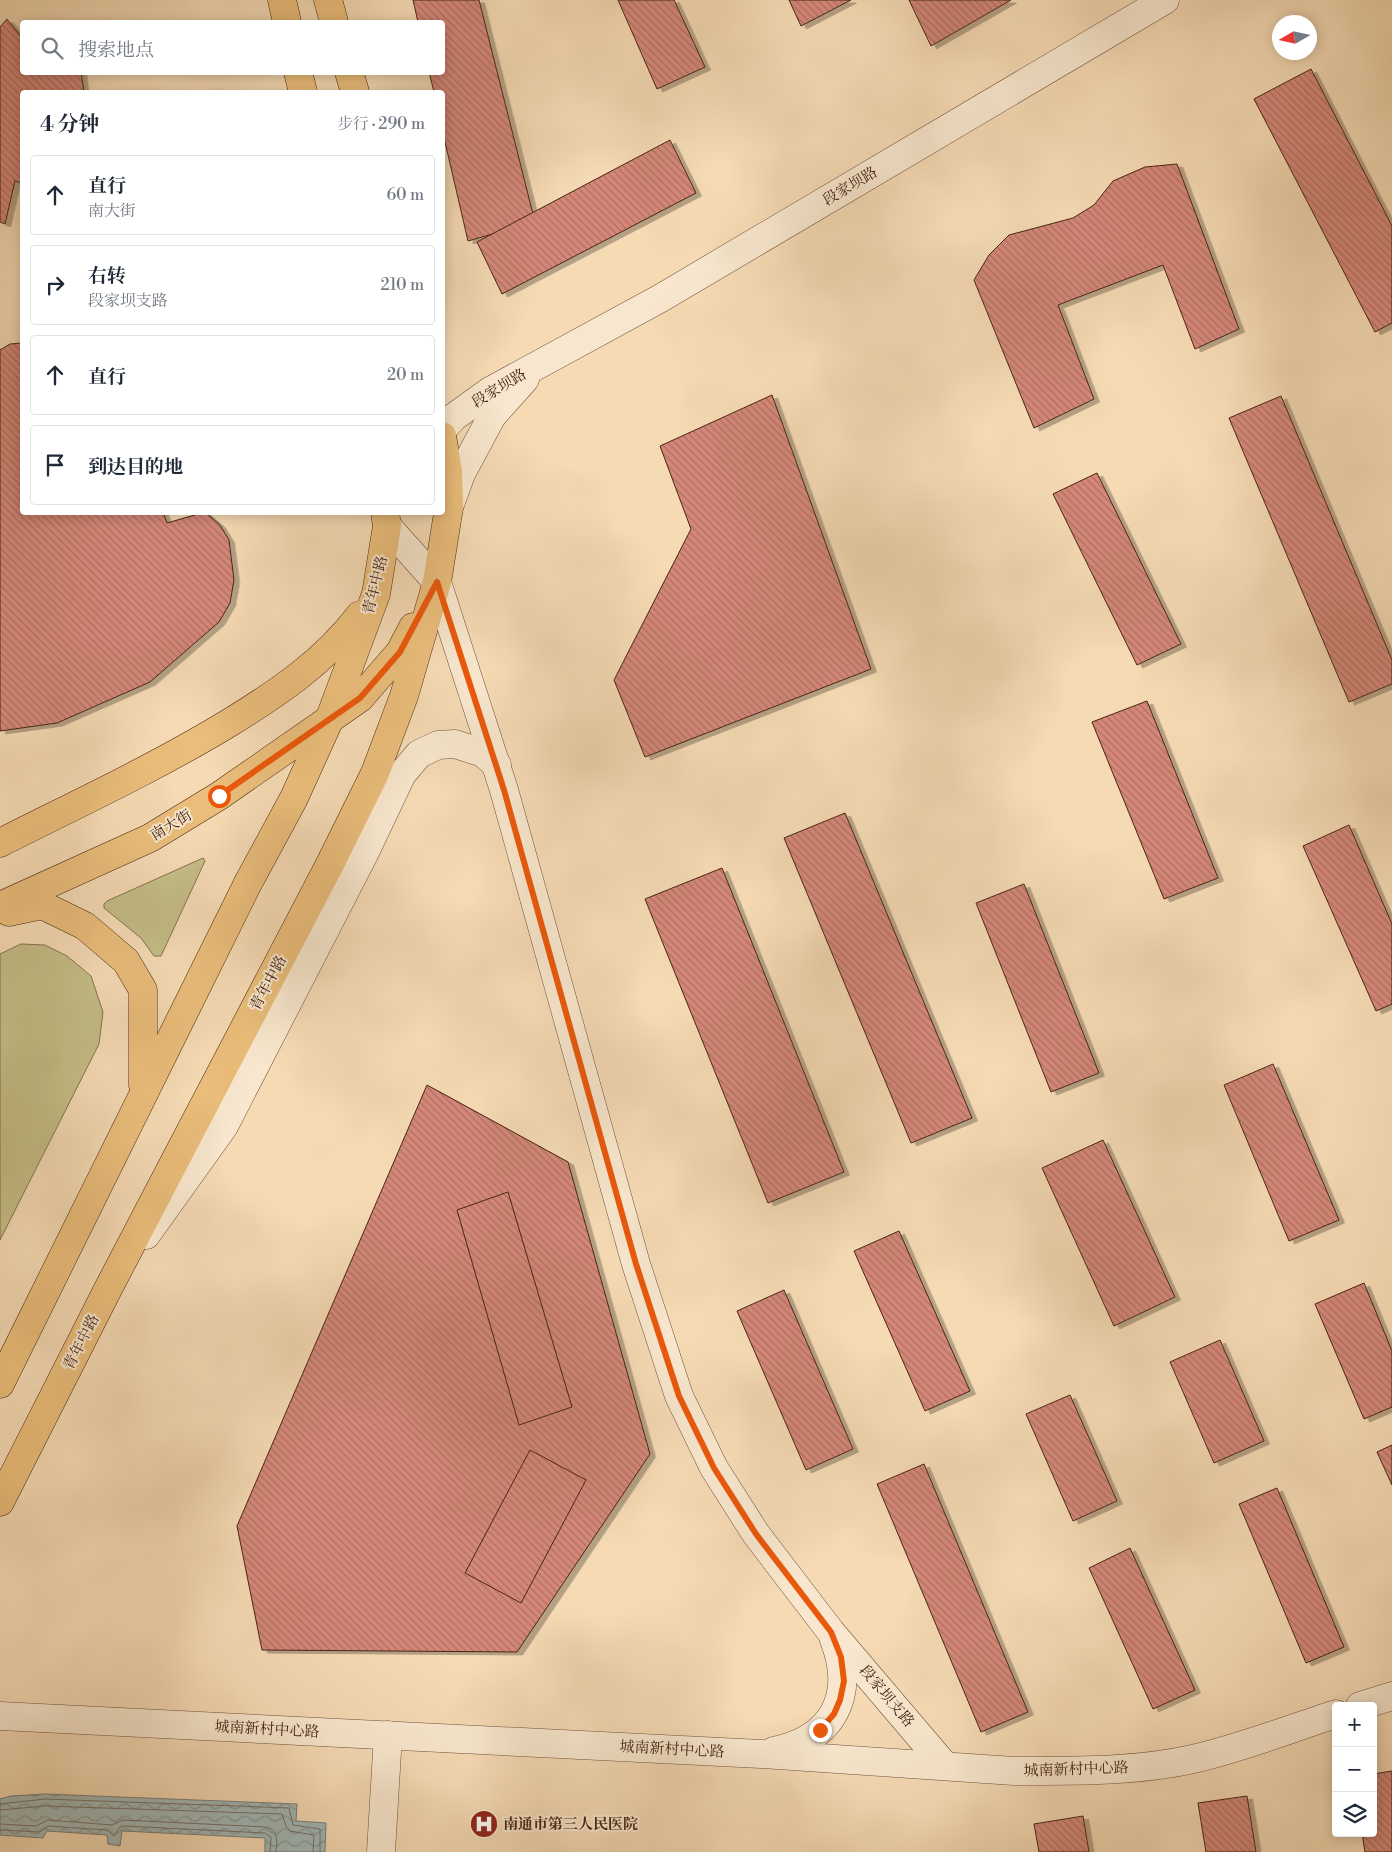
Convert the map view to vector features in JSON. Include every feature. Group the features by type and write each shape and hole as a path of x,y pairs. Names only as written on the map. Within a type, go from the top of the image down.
{"main road":[{"path":"282,0 287,20"},
{"path":"328,0 333,20"},
{"path":"299,75 302,90"},
{"path":"350,75 354,90"},
{"name":"青年中路","path":"0,1502 109,1287 330,864 375,773 404,696 437,582 449,507 445,474"},
{"name":"青年中路","path":"0,1384 248,883 294,798 328,723 376,594 391,516"},
{"name":"南大街","path":"0,906 150,838 219,796 328,723 360,698 400,652 437,582"},
{"path":"0,843 175,757 251,710 304,674 341,640 376,594"},
{"path":"0,914 42,905 85,926 126,961 143,990 143,1094"}],"street":[{"name":"段家坝路","path":"445,427 454,417 490,392 661,298 1165,0"},
{"name":"段家坝路","path":"445,474 484,410 534,368"},
{"name":"段家坝路","path":"449,507 461,474 492,416 534,368"},
{"name":"段家坝支路","path":"391,516 437,582 497,765 579,1053 636,1264 679,1396 714,1468 756,1534 831,1632 945,1766"},
{"path":"109,1287 224,1126 365,852 402,774 419,754 438,745 447,744 455,744 483,753 497,765"},
{"path":"761,1754 798,1744 820,1730 834,1714 840,1700 844,1681 841,1657 831,1632"},
{"path":"1373,1702 1392,1696"},
{"name":"城南新村中心路","path":"0,1716 761,1754 1044,1771 1094,1771 1194,1759 1332,1715"},
{"path":"386,1852 381,1852 388,1735"}],"shaded area":[{"path":"203,858 205,861 161,956 154,956 141,938 104,908 104,904 107,901"},
{"path":"21,944 45,945 67,956 91,976 103,1012 99,1044 0,1240 0,954"}],"water":[{"path":"45,1794 297,1804 296,1821 326,1823 325,1852 265,1852 265,1838 122,1831 120,1846 108,1844 107,1835 47,1831 43,1838 0,1835 0,1799 11,1796"}],"building":[{"path":"413,0 479,0 535,222 468,241 445,142 445,90 434,90 430,75 445,75 445,20 418,20"},
{"path":"618,0 674,0 705,67 657,89"},
{"path":"789,0 851,0 801,26"},
{"path":"909,0 1011,0 931,46"},
{"path":"7,19 20,35 20,75 81,75 84,90 20,90 20,182 15,181 5,224 0,222 0,27"},
{"path":"1311,69 1392,226 1392,323 1375,332 1254,99"},
{"path":"670,140 696,193 502,294 477,242"},
{"path":"1177,164 1239,329 1195,349 1163,265 1058,305 1094,399 1034,428 974,280 989,255 1009,235 1073,218 1094,205 1113,181 1145,167"},
{"path":"20,343 20,515 164,515 167,523 195,515 208,515 220,525 229,540 234,580 230,603 219,622 150,682 57,723 0,731 0,350 10,344"},
{"path":"772,395 871,669 645,757 614,680 691,529 660,446"},
{"path":"1281,396 1392,660 1392,684 1349,702 1229,418"},
{"path":"1097,473 1181,644 1137,665 1053,494"},
{"path":"1147,701 1218,878 1164,899 1092,722"},
{"path":"845,813 972,1118 911,1143 784,838"},
{"path":"1349,825 1392,924 1392,1004 1376,1011 1303,846"},
{"path":"722,868 844,1172 768,1203 645,899"},
{"path":"1024,884 1099,1073 1051,1092 976,903"},
{"path":"1273,1064 1339,1220 1289,1241 1224,1085"},
{"path":"427,1085 568,1162 650,1454 517,1652 262,1650 237,1526"},
{"path":"1103,1140 1175,1297 1114,1326 1042,1168"},
{"path":"508,1192 572,1407 519,1425 457,1210"},
{"path":"899,1231 970,1391 925,1411 854,1251"},
{"path":"1364,1283 1392,1351 1392,1407 1364,1419 1315,1304"},
{"path":"784,1290 853,1449 806,1470 737,1311"},
{"path":"1220,1340 1264,1441 1214,1463 1170,1362"},
{"path":"1070,1395 1117,1501 1073,1521 1026,1414"},
{"path":"1392,1445 1392,1485 1377,1452"},
{"path":"530,1450 586,1480 521,1603 465,1573"},
{"path":"924,1464 1028,1712 981,1732 877,1484"},
{"path":"1277,1488 1344,1647 1306,1663 1239,1504"},
{"path":"1130,1548 1195,1690 1153,1709 1089,1568"},
{"path":"1392,1771 1392,1852 1365,1852 1363,1837 1377,1837 1377,1773"},
{"path":"1247,1796 1256,1852 1206,1852 1198,1803"},
{"path":"1083,1816 1089,1852 1039,1852 1034,1824"}],"place":[{"name":"南通市第三人民医院","path":"484,1824"}],"route":[{"path":"219,796 328,723 360,698 400,652 437,582 497,765 579,1053 636,1264 679,1396 714,1468 756,1534 831,1632 841,1657 844,1681 840,1700 834,1714 820,1730"}]}
